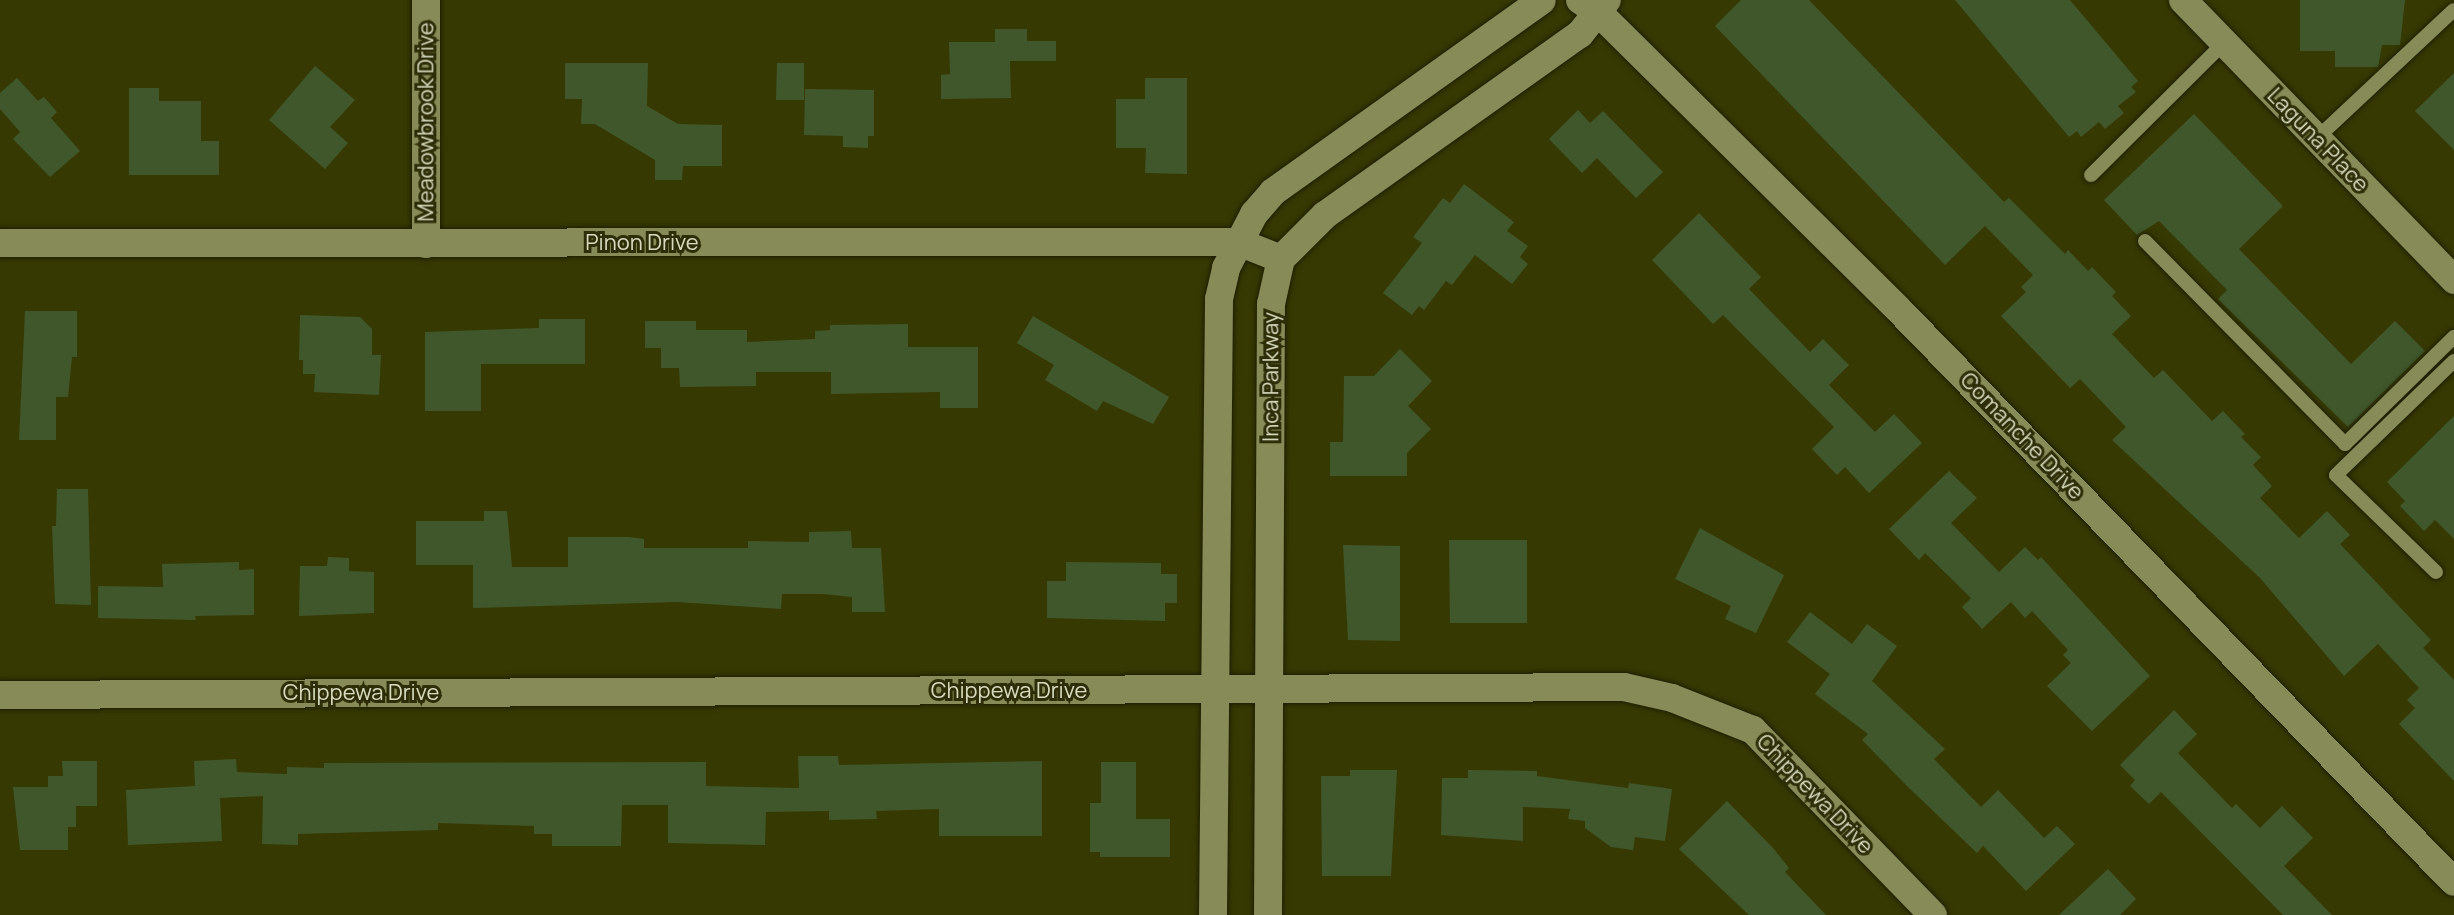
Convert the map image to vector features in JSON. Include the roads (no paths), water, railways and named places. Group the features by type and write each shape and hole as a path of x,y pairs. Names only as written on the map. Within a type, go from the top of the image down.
{"street":[{"name":"Meadowbrook Drive","path":"426,0 426,244"},
{"path":"1213,915 1219,299 1238,242 1273,192 1542,0"},
{"name":"Laguna Place","path":"2183,0 2454,280"},
{"path":"1281,259 1325,215 1580,34 1596,5"},
{"name":"Comanche Drive","path":"1596,5 1898,309 2454,882"},
{"name":"Pinon Drive","path":"0,243 1238,242 1281,259"},
{"name":"Inca Parkway","path":"1268,915 1271,304 1281,259"},
{"name":"Chippewa Drive","path":"0,695 1624,687 1672,698 1753,730 1933,915"}],"lane":[{"path":"2317,138 2454,10"},
{"path":"2091,175 2224,43"},
{"path":"2145,241 2345,444 2454,337"},
{"path":"2436,572 2336,475 2454,361"}]}
